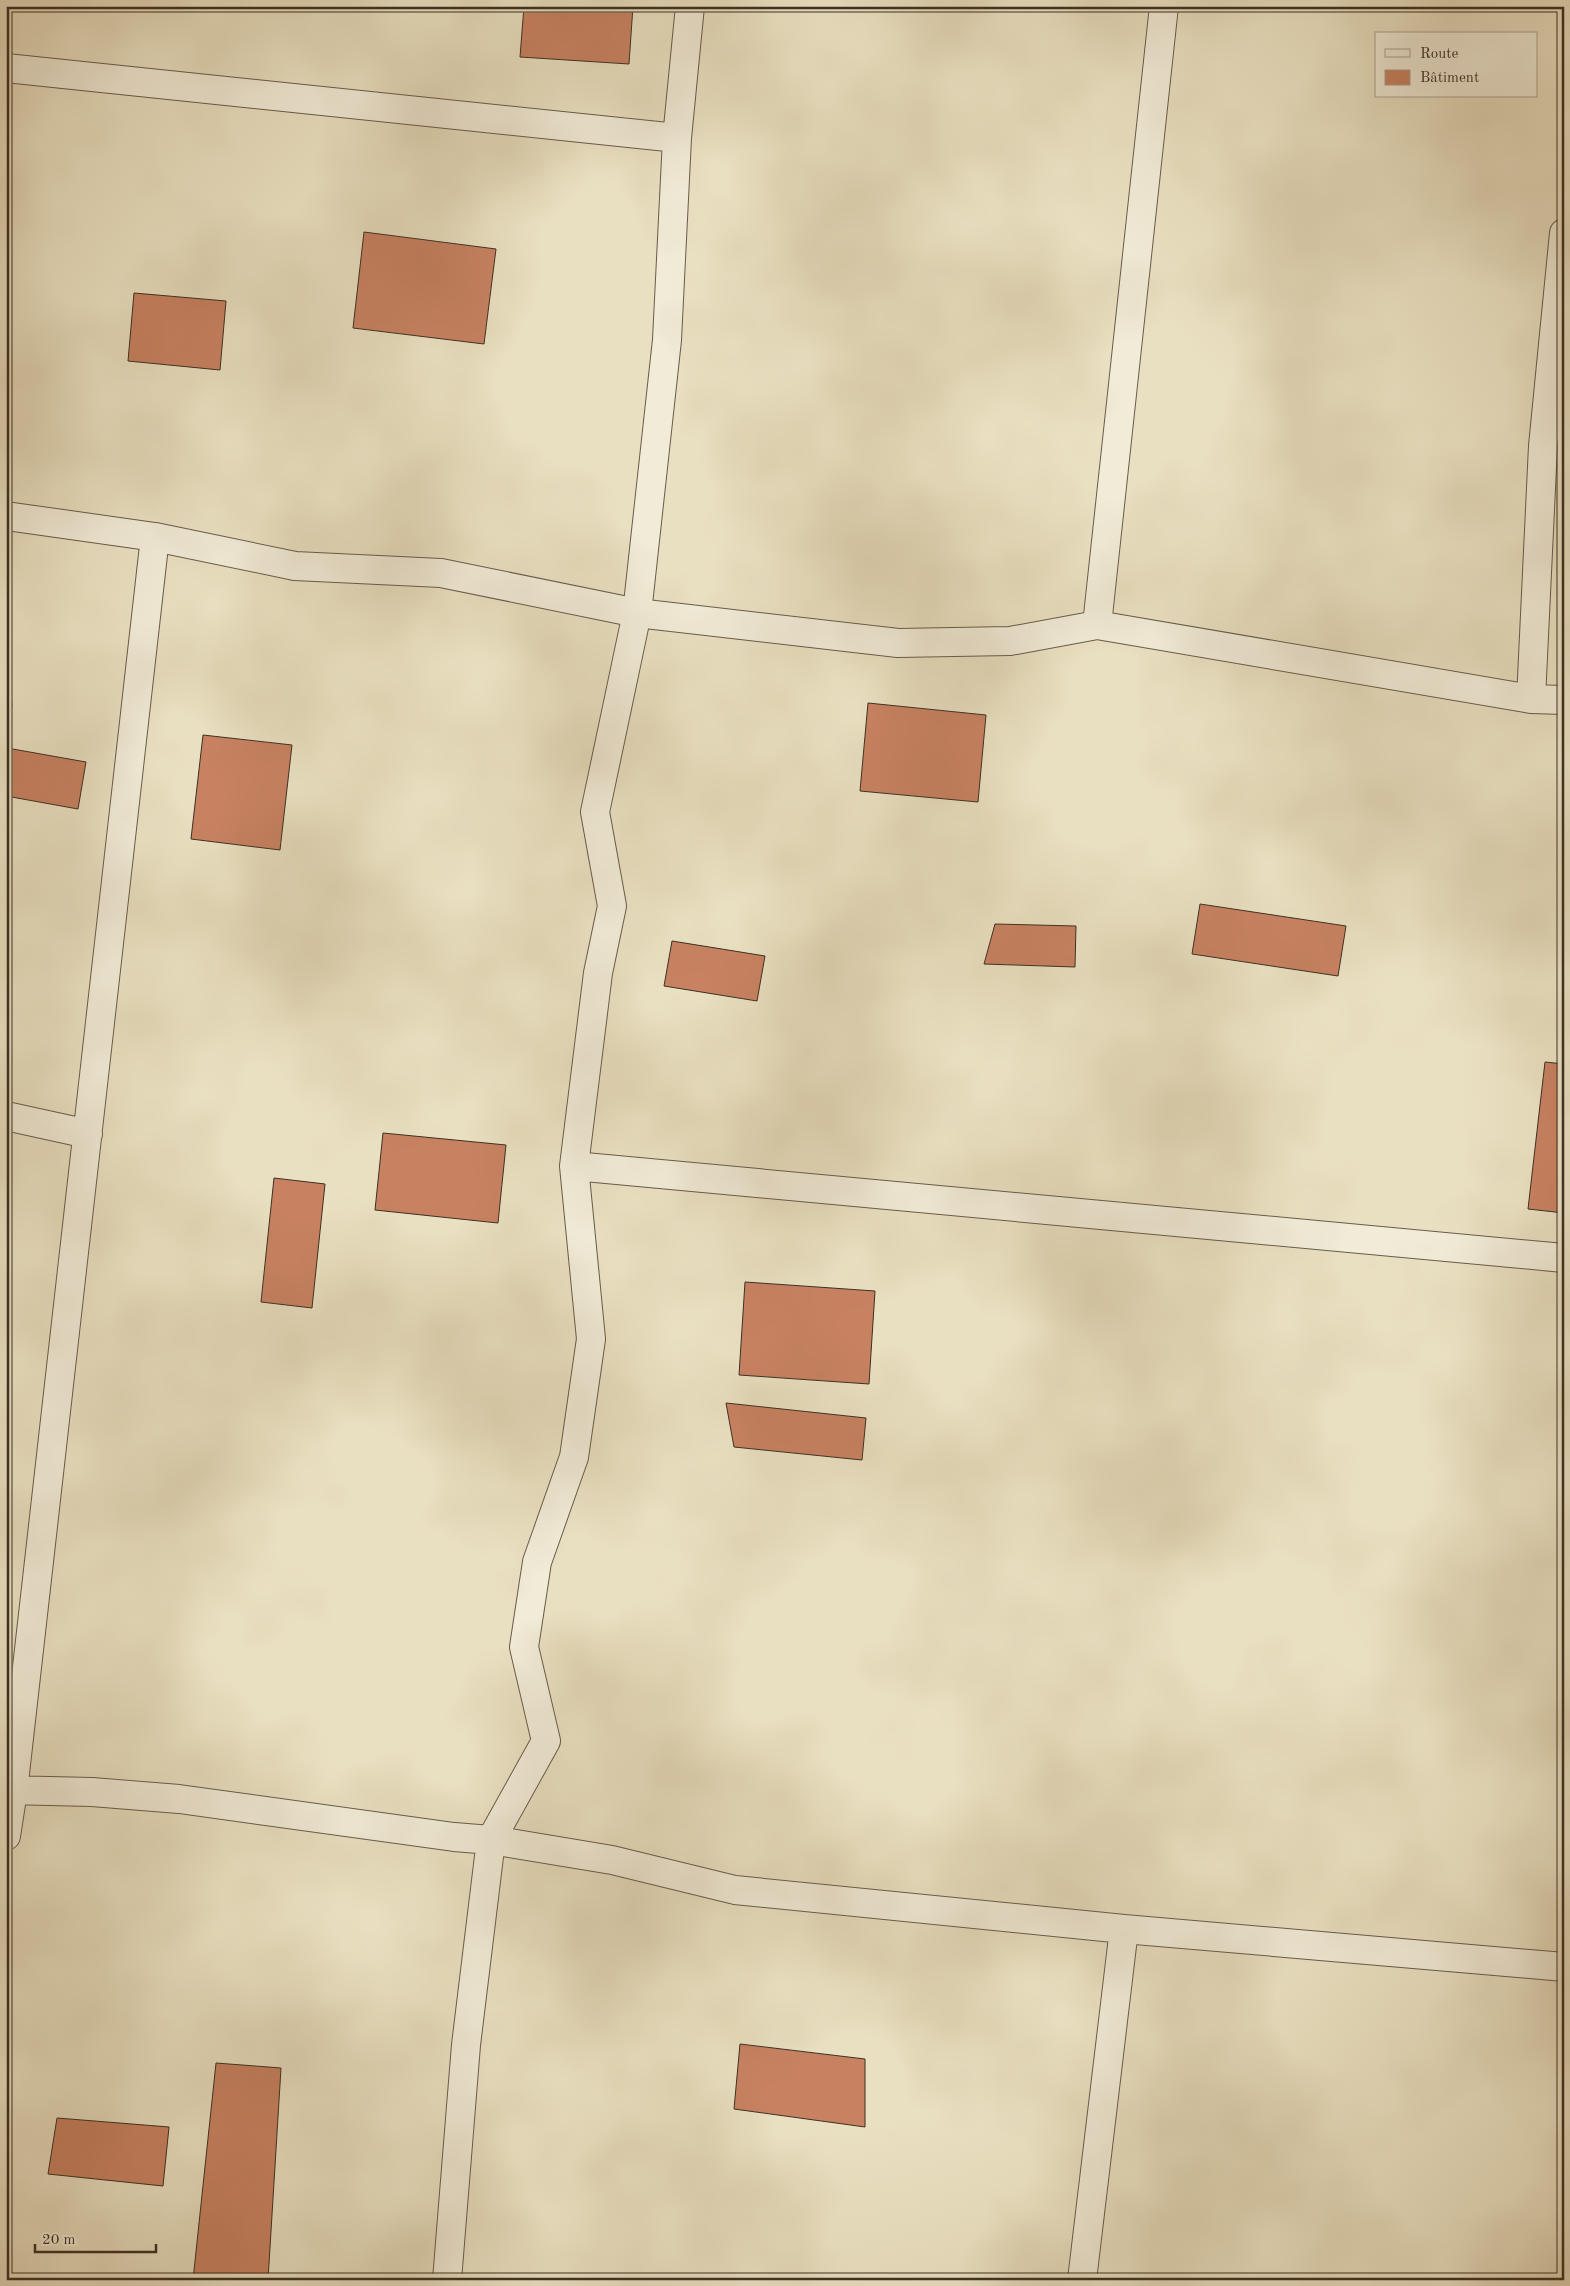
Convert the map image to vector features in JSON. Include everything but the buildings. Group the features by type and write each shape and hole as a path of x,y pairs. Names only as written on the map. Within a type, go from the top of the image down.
{"street":[{"path":"447,2280 466,2045 491,1840 546,1741 524,1646 537,1562 574,1457 591,1339 574,1166 598,973 612,906 594,812 637,613 667,340 677,138 690,6"},
{"path":"1097,625 1164,6"},
{"path":"6,68 677,138"},
{"path":"1531,699 1543,446 1564,233"},
{"path":"6,516 155,537 296,566 441,573 637,613 898,643 1010,641 1097,625 1531,699 1564,700"},
{"path":"6,1836 155,537"},
{"path":"6,1116 88,1134"},
{"path":"574,1166 1564,1258"},
{"path":"10,1791 92,1792 179,1799 454,1837 491,1840 612,1860 735,1890 1124,1929 1564,1967"},
{"path":"1082,2280 1124,1929"}]}
